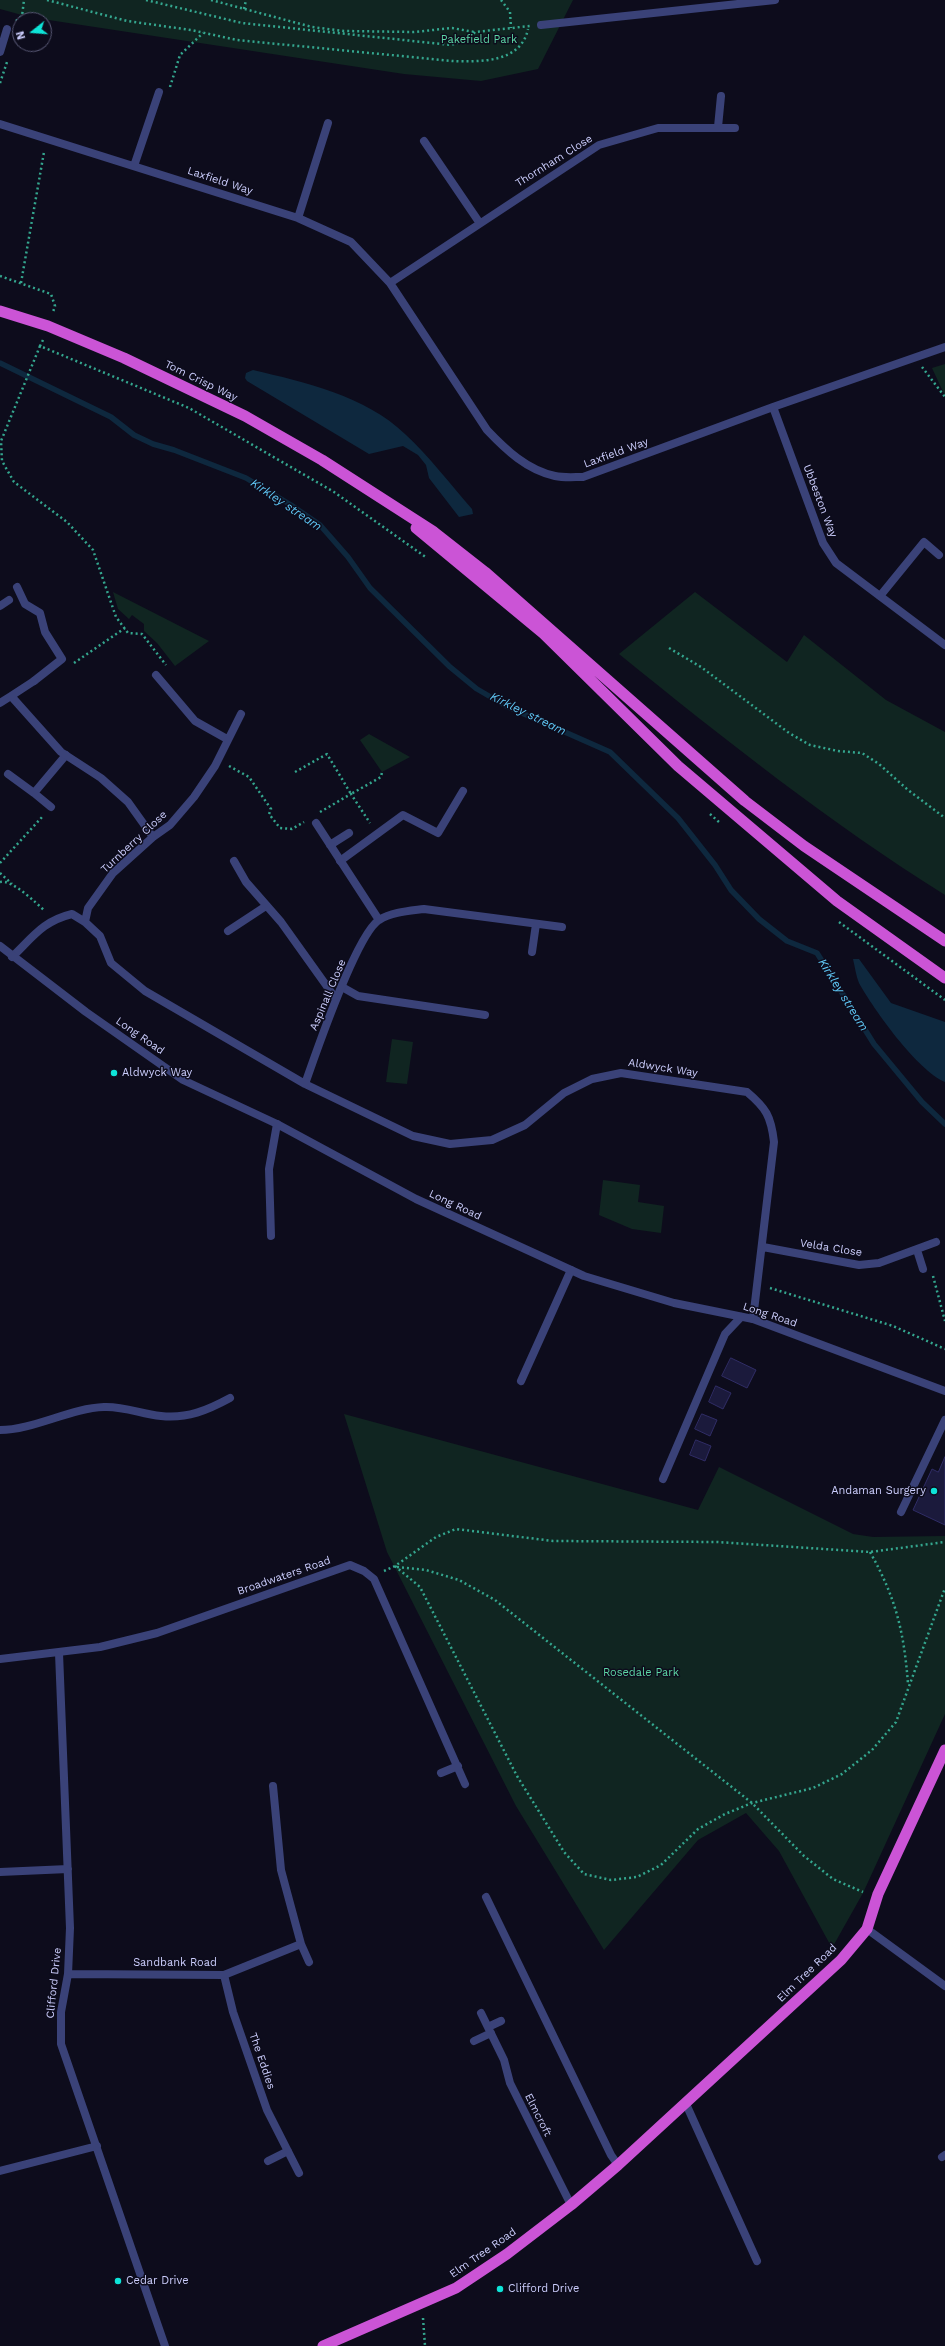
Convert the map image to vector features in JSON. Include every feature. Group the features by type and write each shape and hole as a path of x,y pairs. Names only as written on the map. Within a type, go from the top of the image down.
{"highway":[{"name":"Tom Crisp Way","path":"0,311 48,326 124,358 245,416 322,460 380,499"},
{"path":"380,499 434,532 485,572 745,801 816,855 945,941"},
{"path":"380,499 544,634 678,766 837,900 945,978"},
{"name":"Elm Tree Road","path":"323,2346 456,2288 507,2254 571,2205 618,2165 841,1960 867,1929 878,1894 945,1750"}],"street":[{"path":"541,25 776,0"},
{"path":"0,52 7,29"},
{"path":"134,166 159,92"},
{"path":"718,127 721,96"},
{"path":"298,218 328,123"},
{"name":"Laxfield Way","path":"0,124 298,218 351,242 390,282 487,430 507,451 532,467 556,476 583,477 773,407 945,347"},
{"name":"Thornham Close","path":"390,282 479,222 599,145 658,128 736,128"},
{"path":"424,141 479,222"},
{"name":"Ubbeston Way","path":"773,407 823,543 836,563 945,645"},
{"path":"880,596 924,542 939,555"},
{"path":"0,702 34,681 62,659 45,632 40,613 25,604 17,587"},
{"path":"0,606 9,600"},
{"path":"156,675 195,721 227,739"},
{"path":"11,696 34,723 66,755 101,778 128,802 153,837"},
{"name":"Turnberry Close","path":"86,922 88,908 113,873 175,819 194,797 218,760 227,739 241,714"},
{"path":"34,793 66,755"},
{"path":"8,774 51,807"},
{"path":"340,861 403,815 438,833 463,791"},
{"path":"316,823 379,920 401,912 424,910 562,927"},
{"path":"330,845 349,833"},
{"path":"234,861 246,882 281,922 336,999"},
{"path":"228,931 266,906"},
{"name":"Aldwyck Way","path":"12,957 46,923 54,918 72,914 86,922 100,936 111,963 145,991 305,1084 413,1136 450,1144 492,1140 525,1125 564,1093 592,1078 621,1073 747,1092 763,1105 772,1123 773,1135 763,1247 753,1319"},
{"name":"Aspinall Close","path":"305,1084 336,999 366,936 379,920"},
{"path":"532,952 536,924"},
{"name":"Long Road","path":"0,946 12,957 183,1080 276,1124 416,1199 584,1276 674,1303 753,1319 945,1391"},
{"path":"342,986 358,996 484,1015"},
{"path":"271,1236 269,1169 276,1124"},
{"name":"Velda Close","path":"763,1247 859,1265 879,1263 936,1242"},
{"path":"921,1248 923,1269"},
{"path":"520,1381 571,1270"},
{"path":"663,1479 725,1334 741,1317"},
{"path":"0,1430 103,1406 129,1408 160,1416 187,1416 207,1410 230,1398"},
{"path":"901,1512 945,1420"},
{"name":"Broadwaters Road","path":"0,1659 100,1647 157,1633 350,1565 371,1576"},
{"path":"371,1576 465,1784"},
{"name":"Clifford Drive","path":"59,1653 70,1928 68,1974 61,2012 61,2044 166,2346"},
{"path":"441,1773 458,1766"},
{"path":"273,1786 281,1870 301,1944 309,1962"},
{"path":"0,1872 68,1869"},
{"path":"486,1897 611,2155 618,2165"},
{"path":"867,1929 945,1986"},
{"name":"Sandbank Road","path":"68,1974 224,1975 301,1944"},
{"name":"The Eddies","path":"224,1975 233,2012 267,2110 299,2173"},
{"name":"Elmcroft","path":"481,2013 504,2060 510,2083 571,2205"},
{"path":"474,2041 501,2021"},
{"path":"686,2104 757,2261"},
{"path":"0,2171 97,2146"},
{"path":"268,2161 288,2151"}],"path":[{"path":"22,12 24,0"},
{"path":"47,0 127,21 204,33 237,40 310,48 482,62 501,57 516,50 526,38 528,26"},
{"path":"146,0 242,23 451,45 470,39 474,32"},
{"path":"211,0 312,27 344,31 414,32 452,28 474,32 541,25"},
{"path":"244,9 246,0"},
{"path":"501,0 510,12 511,28"},
{"path":"7,29 12,25"},
{"path":"159,92 168,91 180,55 204,33"},
{"path":"20,283 46,138"},
{"path":"0,276 51,294 55,306 22,394 1,441 2,461 14,482 67,522 93,550 116,617 128,633 142,634 169,669 156,675"},
{"path":"40,346 189,408 334,492 430,560"},
{"path":"915,358 945,397"},
{"path":"67,668 125,628"},
{"path":"669,648 702,667 789,733 810,745 838,751 862,753 879,764 908,790 945,818"},
{"path":"295,772 327,754 377,835"},
{"path":"218,760 249,778 271,809 269,814 280,828 292,829 305,821"},
{"path":"319,813 381,777 382,772"},
{"path":"0,863 51,807"},
{"path":"707,812 724,826"},
{"path":"0,873 54,918"},
{"path":"0,882 4,881 16,887"},
{"path":"833,918 945,1000"},
{"path":"921,1248 945,1321"},
{"path":"758,1285 893,1326 945,1349"},
{"path":"371,1576 395,1566 436,1537 456,1530 553,1541 717,1542 870,1552 945,1542"},
{"path":"870,1552 896,1607 905,1644 908,1686"},
{"path":"395,1566 426,1570 459,1580 495,1600 752,1803 804,1856 833,1880 864,1893 878,1894"},
{"path":"395,1566 420,1588 517,1776 564,1852 584,1874 610,1880 637,1877 661,1865 698,1829 725,1814 752,1803 813,1788 842,1774 872,1750 896,1722 945,1588"},
{"path":"421,2303 425,2346"}],"green space":[{"name":"Pakefield Park","path":"0,0 573,0 538,69 481,81 404,74 52,20 52,12 12,12 0,9"},
{"path":"945,364 945,396 932,368"},
{"path":"113,592 209,641 175,666 157,643 144,631 144,624 132,615 129,619 118,609"},
{"path":"695,592 787,662 804,635 886,700 945,732 945,895 819,810 738,749 619,654"},
{"path":"369,734 410,757 382,772 360,740"},
{"path":"392,1039 413,1042 407,1084 386,1082"},
{"path":"603,1180 640,1185 638,1202 664,1206 661,1233 632,1229 599,1215"},
{"name":"Rosedale Park","path":"344,1414 698,1510 719,1467 853,1534 873,1537 945,1536 945,1714 863,1893 832,1948 779,1851 746,1813 698,1840 604,1950 516,1806 387,1552"}],"water":[{"path":"253,370 334,392 372,410 389,421 405,434 431,461 472,509 473,514 459,517 429,478 426,465 418,455 403,446 369,454 247,381 245,378 246,373"},
{"path":"853,959 859,959 891,1003 945,1022 945,1082 934,1075 909,1053 885,1023 859,983"}],"building":[{"path":"731,1358 756,1370 747,1388 722,1376"},
{"path":"716,1386 731,1393 723,1409 709,1402"},
{"path":"702,1414 717,1420 710,1436 695,1429"},
{"path":"696,1440 711,1446 705,1461 690,1455"},
{"name":"Andaman Surgery","path":"945,1457 945,1525 913,1510 932,1469 938,1472"}],"waterway":[{"name":"Kirkley stream","path":"0,363 111,417 134,435 153,444 174,450 246,478 291,505 320,525 348,557 370,588 449,666 477,689 506,706 610,752 678,818 715,865 731,890 759,919 787,941 817,953 874,1044 922,1102 945,1124"}],"place":[{"name":"Aldwyck Way","path":"114,1073"},
{"name":"Andaman Surgery","path":"934,1491"},
{"name":"Cedar Drive","path":"118,2281"},
{"name":"Clifford Drive","path":"500,2289"}]}
